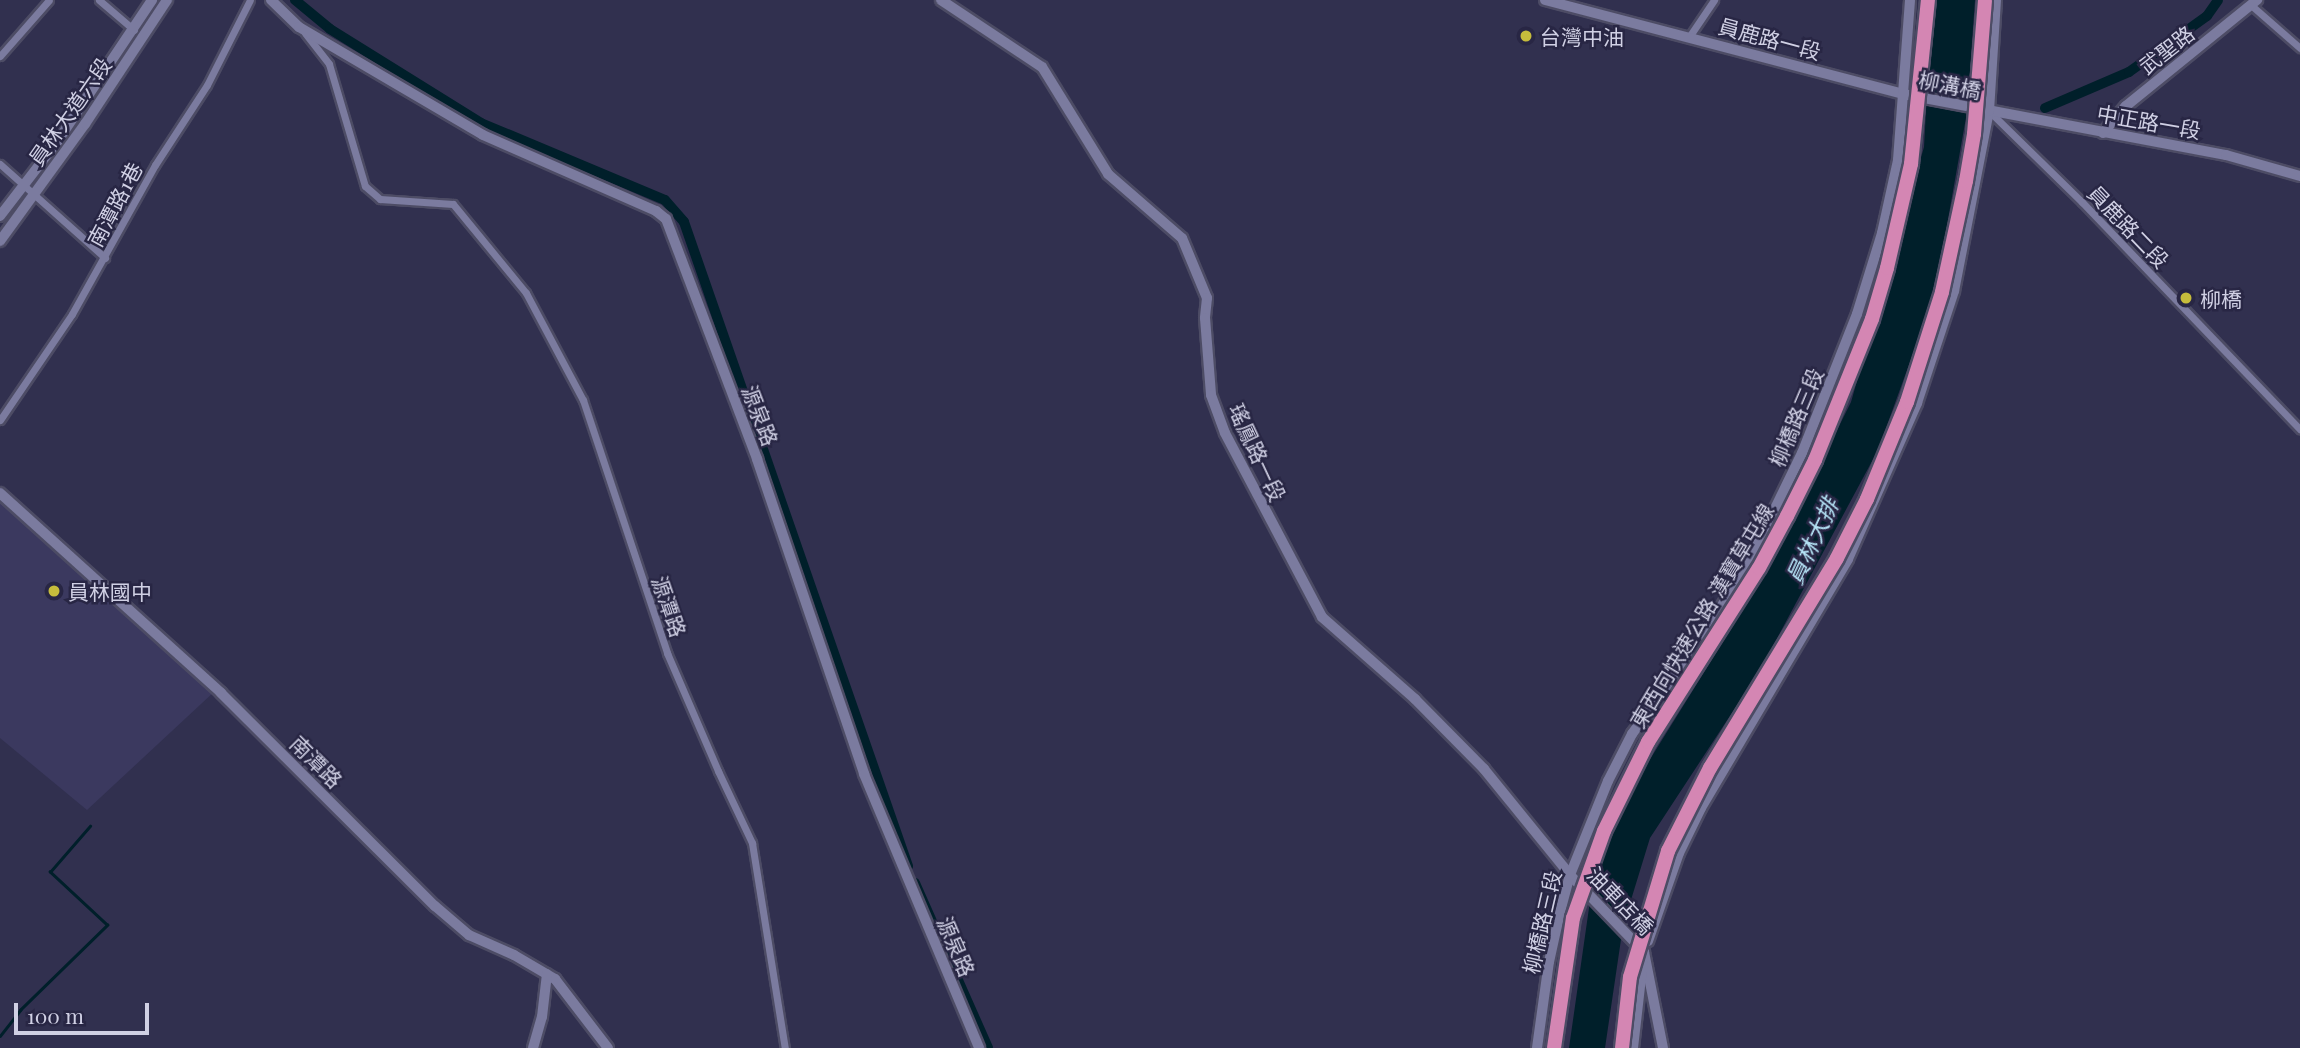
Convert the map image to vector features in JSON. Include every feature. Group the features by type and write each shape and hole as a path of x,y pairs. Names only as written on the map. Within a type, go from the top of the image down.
{"highway":[{"name":"東西向快速公路 漢寶草屯線","path":"1554,1048 1573,918 1604,831 1648,742 1759,568 1787,516 1815,460 1872,318 1887,268 1911,164 1927,0"},
{"path":"1622,1048 1630,976 1668,851 1710,768 1837,558 1867,499 1907,402 1942,292 1966,181 1974,134 1985,0"}],"street":[{"path":"0,56 49,0"},
{"path":"99,0 134,30"},
{"name":"員林大道六段","path":"0,216 134,30 152,0"},
{"name":"員林大道六段","path":"0,241 35,195 167,0"},
{"name":"南潭路1巷","path":"0,420 72,314 155,165 207,85 250,0"},
{"name":"源泉路","path":"271,0 299,26 483,135 656,211 666,219 757,459 864,774 979,1048"},
{"name":"瑤鳳路一段","path":"941,0 1042,67 1108,174 1182,238 1207,298 1205,318 1211,395 1225,433 1322,617 1415,699 1484,769 1570,875"},
{"name":"員鹿路一段","path":"1545,0 1580,4 1689,37 1903,94"},
{"path":"1689,37 1714,0"},
{"name":"柳橋路三段","path":"1537,1048 1549,961 1570,875 1608,781 1632,734 1705,633 1750,560 1802,453 1857,314 1882,233 1898,160 1910,0"},
{"path":"1633,1048 1644,952 1679,853 1701,808 1848,559 1917,403 1954,291 1989,111 1996,0"},
{"path":"2254,3 2300,48"},
{"name":"武聖路","path":"2103,133 2126,106 2254,3"},
{"name":"源潭路","path":"299,26 329,64 365,186 380,200 453,204 526,293 583,400 667,653 752,843 785,1048"},
{"name":"柳溝橋","path":"1903,94 1989,111"},
{"name":"中正路一段","path":"1989,111 2226,155 2300,176"},
{"name":"員鹿路二段","path":"1989,111 2082,202 2300,429"},
{"path":"0,164 105,258"},
{"name":"南潭路","path":"0,493 220,693 435,906 469,935 514,955 555,979 608,1048"},
{"name":"油車店橋","path":"1570,875 1644,952"},
{"path":"1644,952 1663,1048"},
{"path":"533,1048 542,1017 547,974"}],"shaded area":[{"name":"員林國中","path":"0,491 215,691 87,810 0,738"}],"water":[{"name":"員林大排","path":"1932,0 1975,0 1967,112 1935,293 1878,450 1760,670 1650,838 1623,926 1605,1048 1569,1048 1591,894 1616,814 1767,571 1851,402 1924,147"}],"waterway":[{"path":"295,0 330,29 481,123 665,200 684,222 908,866"},
{"path":"2045,108 2129,72 2207,16 2218,0"},
{"path":"0,1036 20,1010 107,925 50,872 90,826"},
{"path":"915,883 988,1048"}],"place":[{"name":"台灣中油","path":"1526,36"},
{"name":"柳橋","path":"2186,298"},
{"name":"員林國中","path":"54,591"}]}
